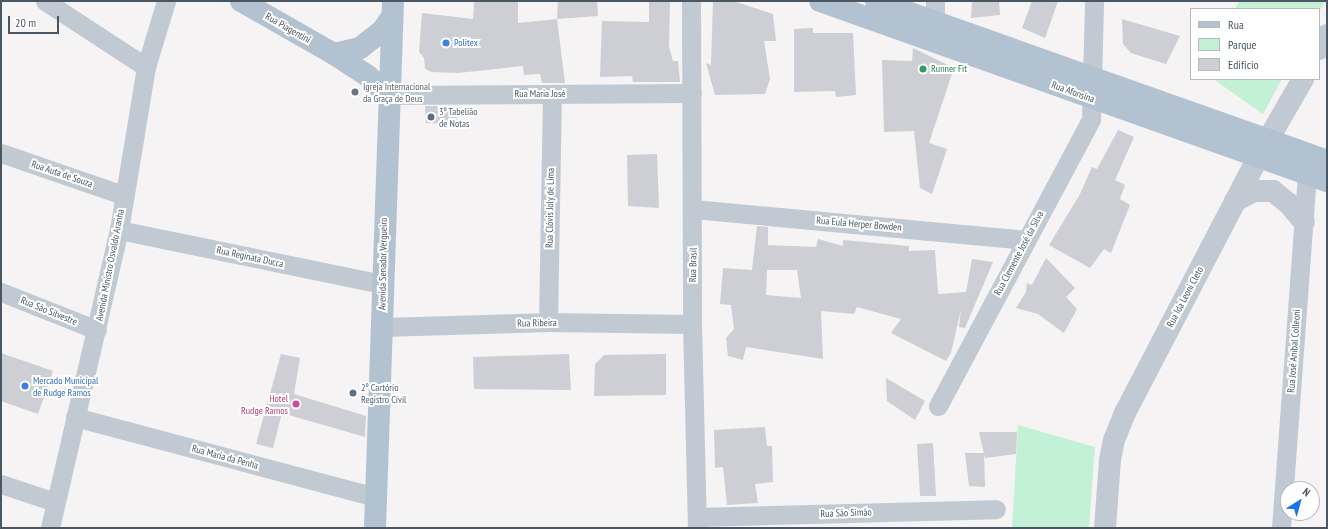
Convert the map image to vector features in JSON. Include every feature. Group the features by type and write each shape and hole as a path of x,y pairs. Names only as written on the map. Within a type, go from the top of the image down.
{"main road":[{"name":"Rua Piagentini","path":"241,1 334,54 368,76 388,95"},
{"name":"Rua Afonsina","path":"820,1 1092,89 1263,148 1327,160"},
{"name":"Rua Afonsina","path":"876,1 935,11 1092,89"},
{"path":"334,54 360,48 382,30 392,10"},
{"name":"Avenida Senador Vergueiro","path":"375,528 388,95 392,10"},
{"name":"Rua Afonsina","path":"1263,148 1307,174 1327,181"}],"street":[{"path":"45,1 146,67"},
{"name":"Avenida Ministro Osvaldo Aranha","path":"50,528 119,230 123,195 146,67 166,1"},
{"name":"Rua Brasil","path":"691,1 693,209 692,324 697,523"},
{"name":"Rua Clemente José da Silva","path":"938,406 1025,240 1091,119 1094,1"},
{"path":"1320,47 1327,35"},
{"name":"Rua Ida Leoni Cleto","path":"1105,528 1110,460 1117,433 1126,410 1263,148 1302,80"},
{"name":"Rua Maria José","path":"388,95 692,93"},
{"name":"Rua Clóvis Joly de Lima","path":"548,322 552,94"},
{"name":"Rua Auta de Souza","path":"1,153 123,195"},
{"name":"Rua José Anibal Colleoni","path":"1281,528 1307,174"},
{"path":"1235,201 1254,191 1273,191 1289,204 1304,222"},
{"name":"Rua Eula Herper Bowden","path":"693,209 1025,240"},
{"name":"Rua Reginata Ducca","path":"119,230 382,284"},
{"name":"Rua São Silvestre","path":"1,292 97,330"},
{"name":"Rua Ribeira","path":"382,327 548,322 692,324"},
{"name":"Rua Maria da Penha","path":"75,417 375,497"},
{"path":"1,484 55,502"},
{"name":"Rua São Simão","path":"697,523 996,509"}],"green space":[{"path":"1240,1 1325,1 1320,10 1320,8 1236,8"},
{"path":"1214,80 1281,80 1263,114"},
{"path":"1018,425 1095,447 1089,528 1012,528"}],"building":[{"path":"474,1 518,1 518,23 557,19 565,83 542,83 540,74 524,75 523,66 458,73 432,72 425,69 424,58 419,52 422,13 473,19"},
{"path":"558,1 597,1 598,16 557,19"},
{"path":"649,1 670,1 669,47 673,61 678,61 680,82 633,82 632,76 600,77 602,21 649,22"},
{"path":"713,1 733,1 773,14 776,41 764,41 770,79 765,94 715,95 706,63 711,65"},
{"path":"972,1 999,1 1000,15 971,18"},
{"path":"1032,1 1058,1 1045,38 1022,28"},
{"path":"1122,19 1180,36 1166,64 1131,53 1123,44"},
{"path":"813,28 813,33 853,33 856,95 836,97 835,91 794,92 794,29"},
{"path":"913,48 954,68 929,143 947,149 932,194 920,188 914,131 884,132 882,60 912,61"},
{"path":"425,106 456,106 457,124 426,123"},
{"path":"1118,130 1134,137 1115,180 1125,185 1120,199 1130,205 1111,253 1104,249 1090,268 1049,245 1079,196 1092,167 1097,169"},
{"path":"657,154 659,208 628,206 627,155"},
{"path":"757,226 768,227 768,245 816,247 818,239 843,246 843,240 909,246 909,251 935,250 938,294 966,292 972,259 993,262 965,328 959,327 961,309 951,353 946,361 891,333 901,319 857,307 854,314 821,311 823,359 746,347 743,360 728,356 726,338 734,329 731,305 720,304 723,268 752,270","holes":["767,270 797,270 801,298 766,295"]},
{"path":"1046,258 1075,288 1066,297 1077,309 1064,333 1038,314 1016,308 1026,292 1027,283 1032,285"},
{"name":"Mercado Municipal de Rudge Ramos","path":"1,353 53,371 38,414 1,401"},
{"name":"Hotel Rudge Ramos","path":"281,354 300,358 294,394 366,416 365,437 282,413 273,448 256,444"},
{"path":"569,354 571,390 474,389 473,357"},
{"path":"666,354 666,395 594,396 595,364 604,355"},
{"path":"886,378 925,401 915,420 887,401"},
{"path":"765,427 767,446 772,446 773,482 755,484 758,503 727,505 723,467 715,468 714,430"},
{"path":"979,432 1017,432 1016,454 985,458"},
{"path":"933,443 936,496 920,496 917,444"},
{"path":"965,453 984,453 985,487 969,486"}],"place":[{"name":"Politex","path":"446,43"},
{"name":"Runner Fit","path":"923,69"},
{"name":"Igreja Internacional da Graça de Deus","path":"355,92"},
{"name":"3º Tabelião de Notas","path":"431,117"},
{"name":"Mercado Municipal de Rudge Ramos","path":"25,386"},
{"name":"2º Cartório Registro Cívil","path":"353,393"},
{"name":"Hotel Rudge Ramos","path":"296,404"}]}
